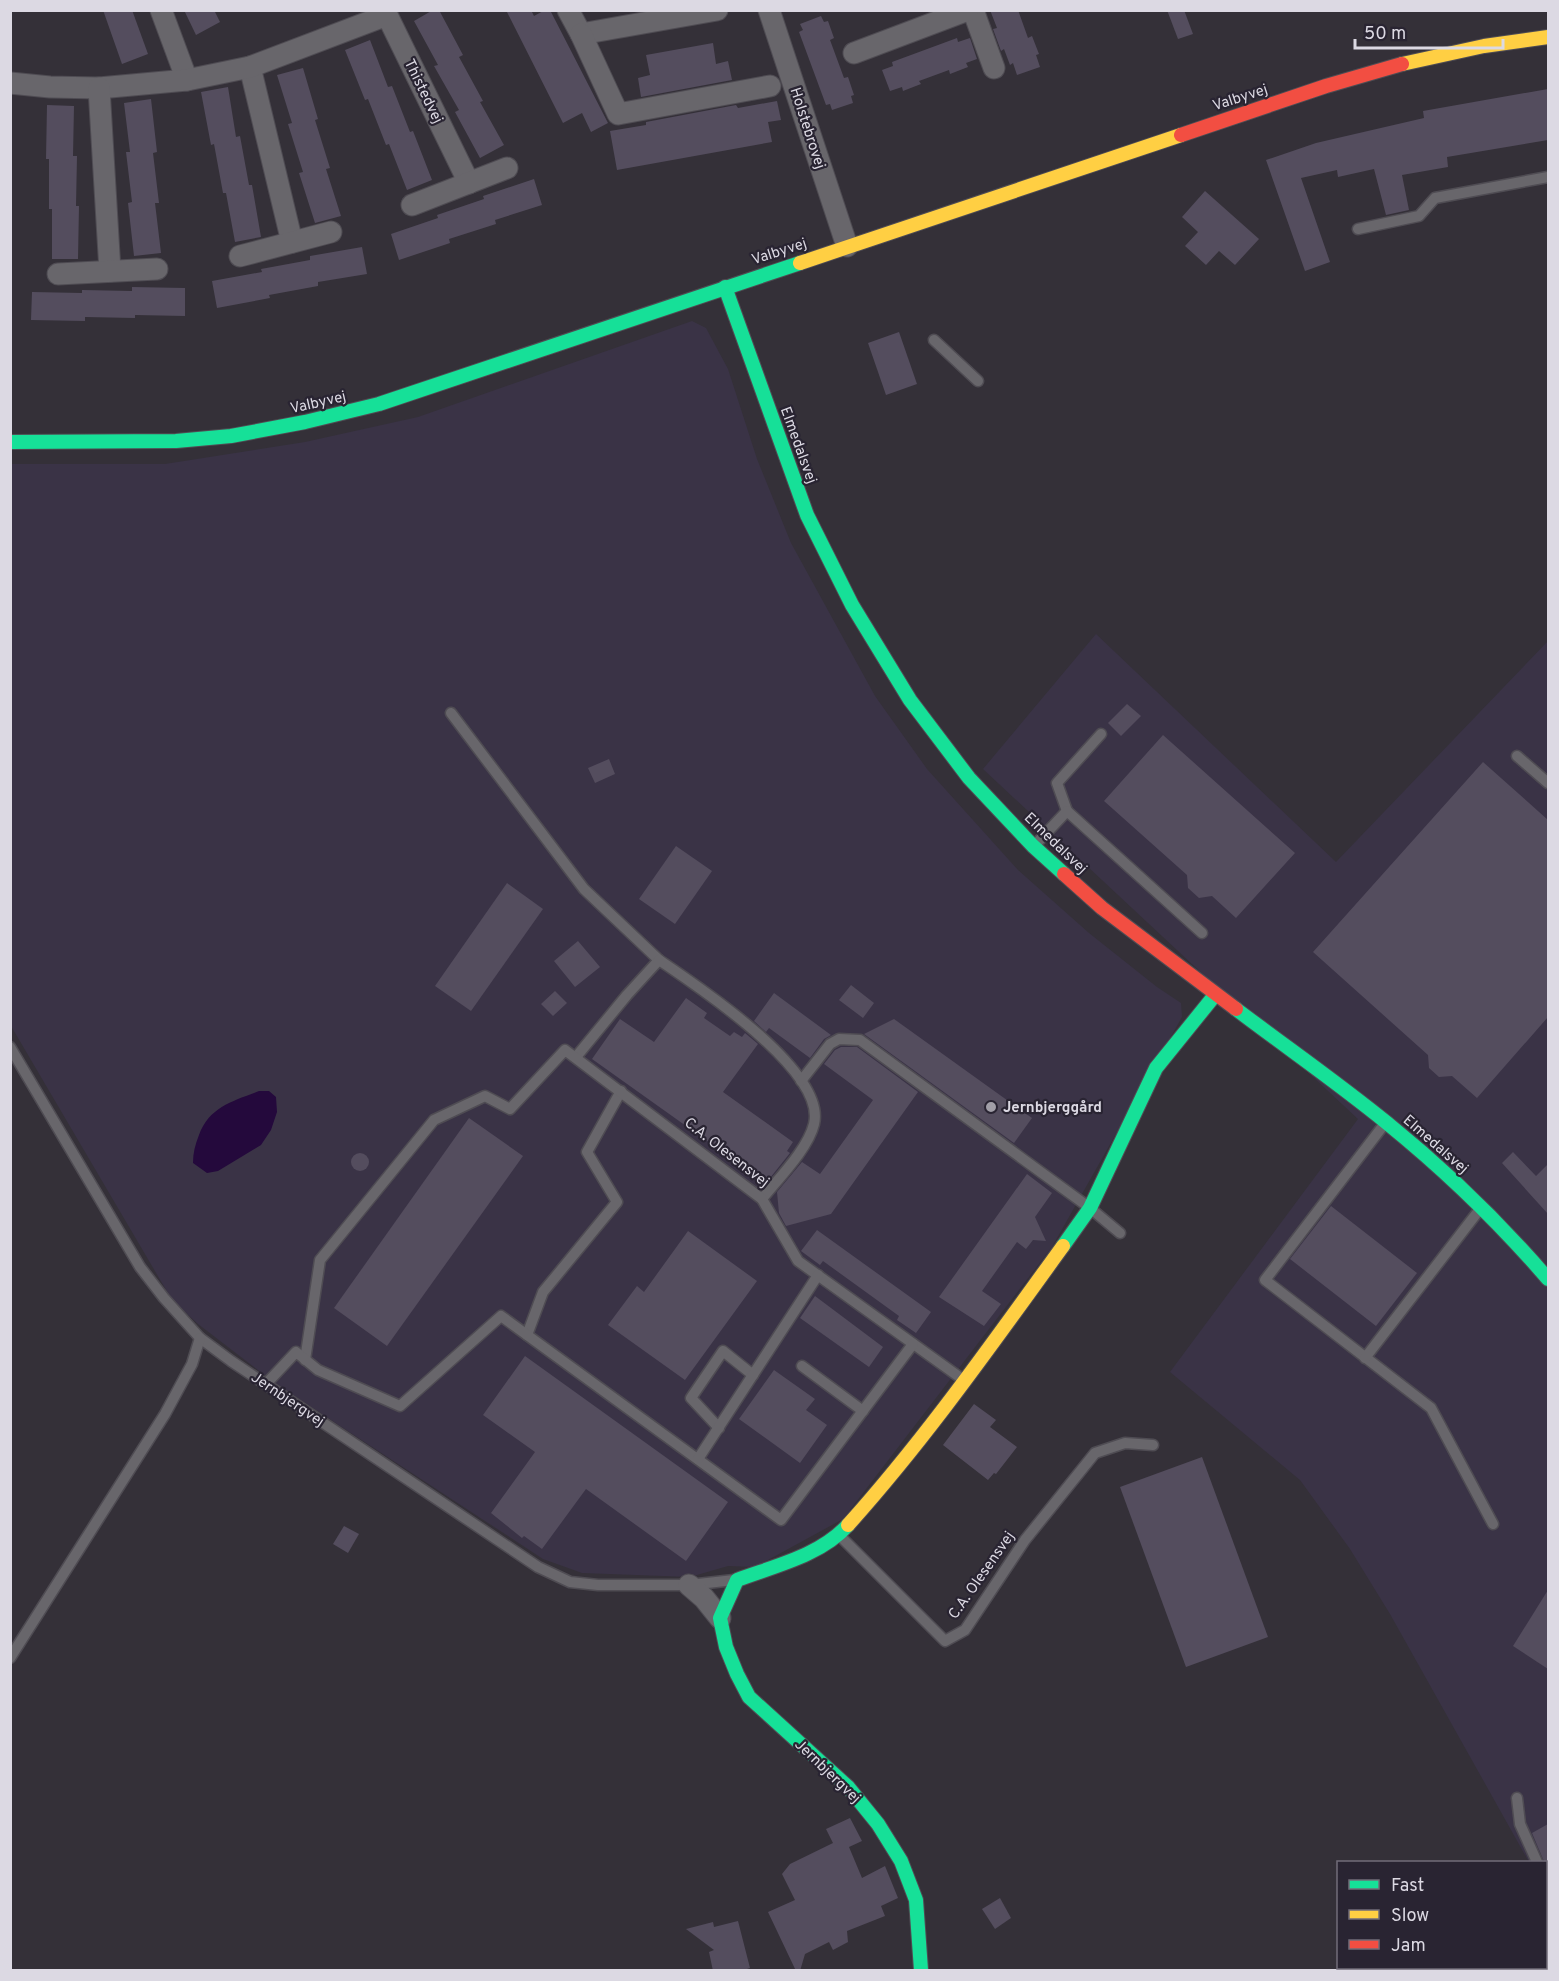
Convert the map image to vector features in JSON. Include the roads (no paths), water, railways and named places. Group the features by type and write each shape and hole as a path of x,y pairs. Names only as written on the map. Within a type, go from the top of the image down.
{"street":[{"path":"161,10 186,80"},
{"name":"Holstebrovej","path":"568,10 618,114 770,86"},
{"path":"581,34 717,10"},
{"name":"Holstebrovej","path":"769,10 847,246"},
{"path":"854,53 968,10"},
{"path":"973,10 994,68"},
{"name":"Thistedvej","path":"10,83 99,88 186,80 250,67 369,15 387,15 469,183"},
{"name":"Valbyvej","path":"10,442 128,442 229,436 297,425 379,404 1326,86 1420,59 1484,46 1548,37"},
{"path":"250,67 292,242"},
{"path":"99,88 110,271"},
{"path":"412,205 507,168"},
{"path":"240,256 331,232"},
{"path":"58,274 157,268"},
{"name":"Elmedalsvej","path":"725,287 807,515 852,605 910,700 969,778 1034,846 1102,908 1386,1122 1448,1175 1518,1244 1548,1279"},
{"path":"720,1618 737,1580 803,1556 839,1536 883,1486 965,1382 1090,1209 1156,1068 1215,994"},
{"name":"Jernbjergvej","path":"689,1585 704,1598 720,1618 726,1647 749,1697 848,1787 878,1824 900,1861 916,1900 921,1971"}],"lane":[{"path":"1358,229 1419,216 1435,198 1548,177"},
{"path":"934,340 978,381"},
{"path":"451,712 584,889 659,960 760,1034 787,1062 801,1081 814,1106 814,1124 803,1147 762,1199"},
{"path":"1101,734 1057,783 1067,811 1202,933"},
{"path":"1517,756 1548,783"},
{"path":"1034,846 1067,811"},
{"path":"576,1057 659,960"},
{"path":"801,1081 830,1044 838,1039 860,1040 1120,1233"},
{"name":"Jernbjergvej","path":"10,1047 140,1267 200,1338 538,1567 570,1582 689,1585 737,1580"},
{"name":"C.A. Olesensvej","path":"305,1360 320,1260 434,1120 484,1095 510,1109 565,1050 762,1199 798,1261 965,1382"},
{"path":"527,1335 543,1292 616,1202 587,1152 621,1091"},
{"path":"1386,1122 1265,1280 1431,1408 1493,1524"},
{"path":"1365,1358 1481,1207"},
{"path":"698,1460 818,1275"},
{"path":"266,1384 296,1352 318,1370 399,1406 501,1316 781,1520 913,1344"},
{"path":"10,1658 165,1414 192,1364 200,1338"},
{"path":"719,1428 691,1398 723,1352 753,1375"},
{"path":"802,1366 863,1411"},
{"name":"C.A. Olesensvej","path":"839,1536 945,1641 965,1630 1025,1540 1095,1453 1125,1443 1153,1445"},
{"path":"1517,1798 1520,1824 1537,1861"}],"place":[{"name":"Jernbjerggård","path":"991,1107"}]}
